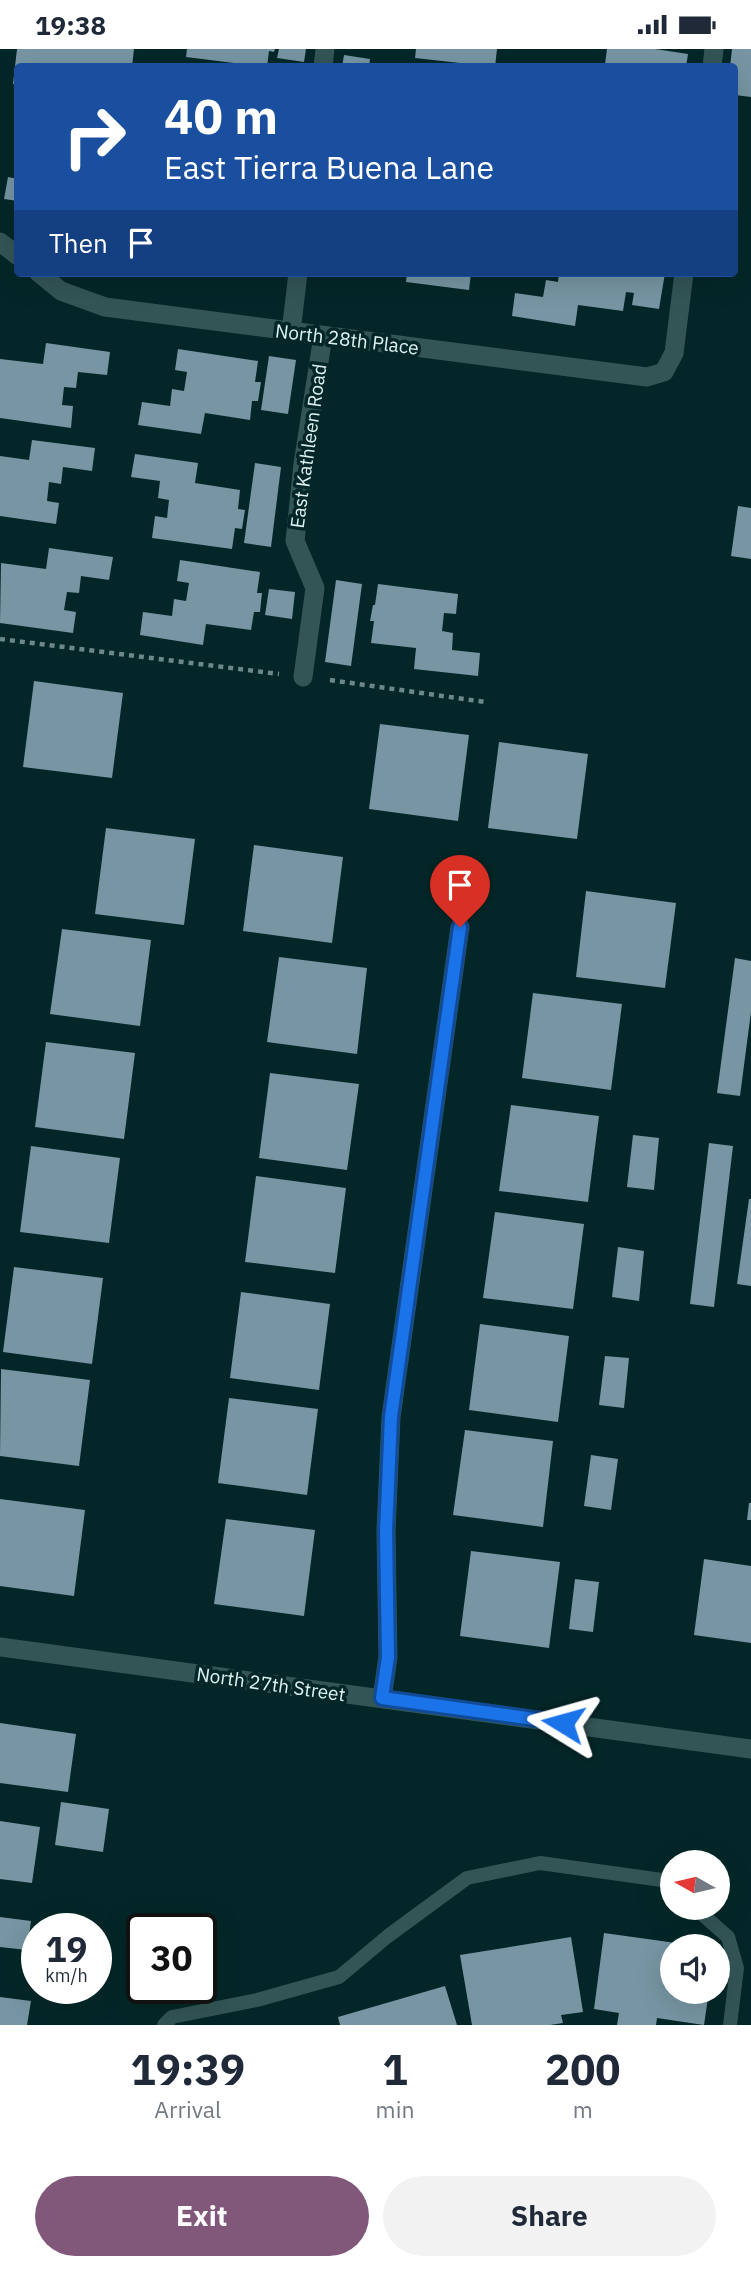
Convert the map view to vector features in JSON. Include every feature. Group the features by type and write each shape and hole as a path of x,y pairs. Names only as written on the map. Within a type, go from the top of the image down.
{"street":[{"path":"0,242 14,253"},
{"name":"North 28th Place","path":"43,277 61,291 105,307 647,377 664,372 674,353 684,277"},
{"path":"291,333 298,277"},
{"name":"East Kathleen Road","path":"303,677 315,588 295,541 303,464 323,337"},
{"path":"382,1698 388,1657 386,1531 391,1417 460,927"},
{"name":"North 27th Street","path":"0,1647 751,1749"}],"lane":[{"path":"164,2025 172,2017 257,2000 339,1977 388,1936 467,1878 540,1863 660,1880"},
{"path":"709,1920 729,1937 737,1968 730,2025"}],"path":[{"path":"0,639 485,702"}],"building":[{"path":"17,49 134,49 132,63 15,63"},
{"path":"187,49 275,49 274,52 269,51 268,63 235,63 186,57"},
{"path":"279,49 306,49 304,62 277,58"},
{"path":"416,49 497,49 495,63 460,63 415,58"},
{"path":"607,49 655,49 688,54 687,63 605,63"},
{"path":"732,49 751,49 751,97 738,95 738,63 730,63"},
{"path":"344,55 370,59 370,63 343,63"},
{"path":"8,177 14,178 14,200 4,199"},
{"path":"407,277 471,277 469,290 406,282"},
{"path":"559,277 664,277 659,309 632,305 634,293 626,292 623,311 578,305 575,326 512,316 515,293 543,297 546,280 558,282"},
{"path":"46,343 110,352 107,375 78,372 76,388 64,387 62,405 73,406 71,428 0,418 0,359 43,364"},
{"path":"178,349 258,361 255,382 261,382 258,401 252,401 250,420 205,413 201,434 138,425 142,402 170,406 172,389 184,391 187,372 175,370"},
{"path":"269,356 296,360 288,414 261,410"},
{"path":"32,440 95,448 92,471 63,467 61,484 49,482 47,501 59,503 56,524 0,516 0,456 29,460"},
{"path":"135,454 198,463 195,483 240,490 238,509 245,510 242,529 235,528 232,549 152,538 155,516 167,518 169,500 158,498 160,481 131,477"},
{"path":"255,463 281,467 271,547 244,543"},
{"path":"738,506 751,508 751,559 731,556"},
{"path":"49,548 113,557 109,580 81,576 79,593 67,592 64,610 76,612 73,633 0,623 1,563 46,569"},
{"path":"180,560 260,572 257,593 262,593 260,612 254,612 251,630 206,624 203,645 140,635 143,612 172,616 174,599 186,601 189,583 177,581"},
{"path":"336,580 362,584 351,666 325,662"},
{"path":"378,584 458,594 456,614 444,613 442,631 453,633 452,650 480,653 478,676 414,669 416,648 371,643 374,621 370,621"},
{"path":"269,589 295,592 292,619 265,615"},
{"path":"34,681 123,693 112,778 23,767"},
{"path":"380,724 469,735 458,821 369,809"},
{"path":"499,742 588,754 577,839 488,828"},
{"path":"106,828 195,839 184,925 95,914"},
{"path":"254,845 343,857 332,943 243,931"},
{"path":"586,891 676,903 665,988 576,977"},
{"path":"62,929 151,940 140,1026 50,1014"},
{"path":"279,957 367,968 357,1054 267,1042"},
{"path":"735,958 751,961 751,1012 740,1096 717,1093"},
{"path":"533,993 622,1004 611,1090 522,1078"},
{"path":"46,1042 135,1053 124,1139 35,1127"},
{"path":"270,1073 359,1084 347,1170 259,1158"},
{"path":"511,1105 599,1116 588,1202 499,1191"},
{"path":"633,1135 659,1138 654,1190 627,1187"},
{"path":"709,1143 733,1146 714,1307 690,1304"},
{"path":"31,1146 120,1158 109,1243 20,1232"},
{"path":"256,1176 346,1188 335,1273 245,1262"},
{"path":"751,1199 751,1286 737,1284"},
{"path":"495,1212 584,1224 573,1309 483,1298"},
{"path":"618,1247 644,1251 639,1301 612,1297"},
{"path":"14,1267 103,1278 92,1364 3,1352"},
{"path":"241,1292 330,1304 319,1390 230,1378"},
{"path":"480,1324 569,1336 558,1422 469,1410"},
{"path":"605,1356 629,1358 624,1408 599,1405"},
{"path":"1,1369 90,1380 79,1466 0,1456"},
{"path":"229,1398 318,1409 307,1495 218,1483"},
{"path":"465,1430 553,1441 543,1527 453,1515"},
{"path":"591,1455 618,1459 611,1510 584,1506"},
{"path":"0,1499 85,1510 74,1596 0,1586"},
{"path":"749,1503 751,1520 747,1520"},
{"path":"226,1519 315,1530 304,1616 214,1604"},
{"path":"471,1551 560,1562 549,1648 460,1636"},
{"path":"704,1559 751,1566 751,1643 694,1635"},
{"path":"575,1579 599,1582 593,1632 569,1629"},
{"path":"0,1723 76,1734 68,1792 0,1783"},
{"path":"61,1802 109,1809 103,1852 55,1845"},
{"path":"0,1821 40,1827 32,1883 0,1879"},
{"path":"0,1917 21,1920 21,1949 0,1947"},
{"path":"604,1933 660,1941 660,2004 707,2004 704,2025 657,2018 656,2025 617,2025 619,2013 594,2009"},
{"path":"571,1937 583,2012 561,2015 563,2023 550,2025 472,2025 460,1955"},
{"path":"445,1986 457,2025 340,2025 338,2017"},
{"path":"0,1997 21,2000 21,2004 30,2004 27,2025 0,2025"}],"route":[{"path":"460,927 391,1417 386,1531 388,1657 382,1698 563,1723"}]}
